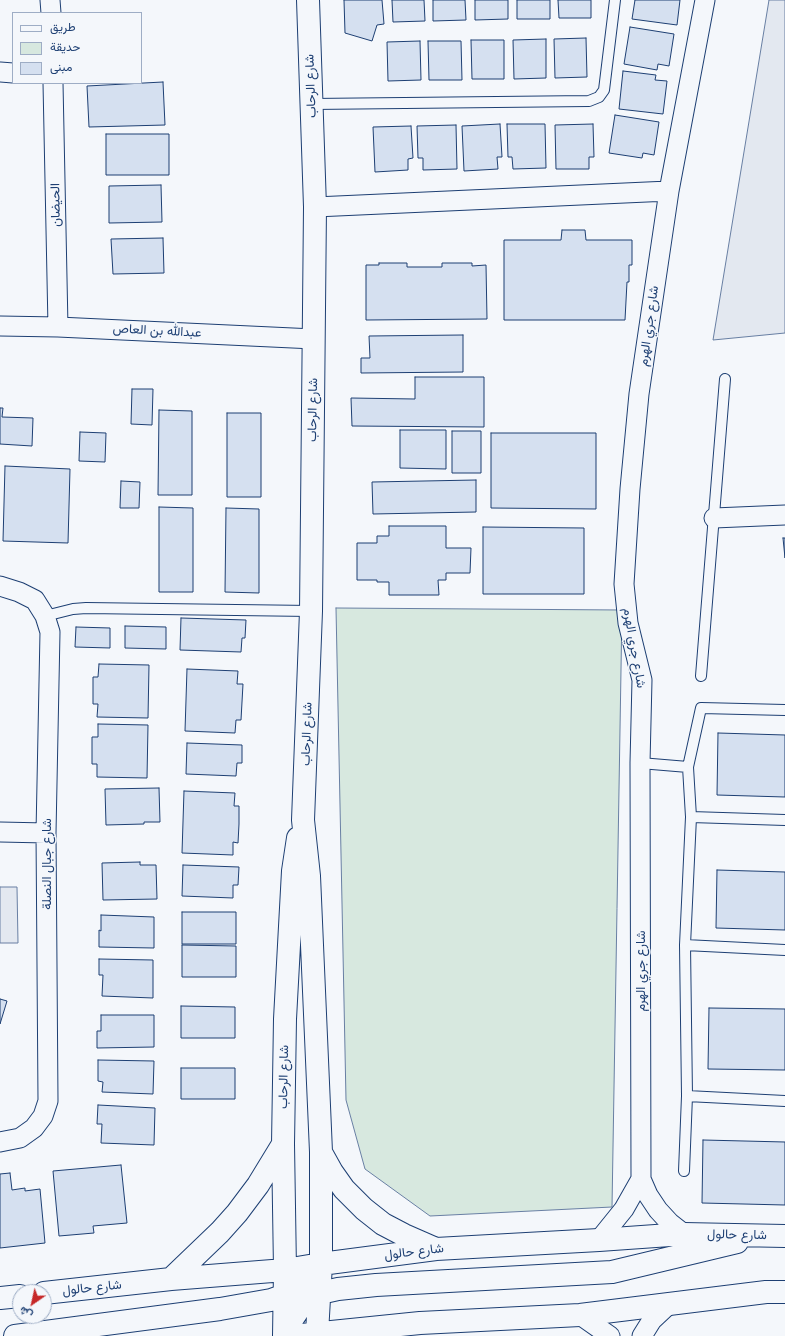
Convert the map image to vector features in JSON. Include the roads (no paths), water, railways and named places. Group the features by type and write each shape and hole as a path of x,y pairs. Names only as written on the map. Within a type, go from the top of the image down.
{"main road":[{"name":"شارع الرحاب","path":"308,0 315,207 311,611 303,820 308,857 321,1152 321,1264 317,1335"},
{"name":"شارع الرحاب","path":"284,1336 285,1270 283,1144 285,1019 293,871 298,835 303,820"},
{"path":"171,1279 220,1232 237,1213 261,1181 283,1144"},
{"path":"321,1152 332,1172 344,1189 364,1209 384,1224 436,1249"},
{"name":"شارع حالول","path":"52,1292 171,1279 285,1270 436,1249 684,1234 777,1235"},
{"path":"777,1235 612,1272 376,1285 338,1289 320,1293 301,1306 291,1321 284,1336 317,1335 420,1323 580,1315 766,1292 785,1292"},
{"path":"15,1336 240,1306 271,1300 285,1295 302,1282 321,1264"},
{"path":"0,1298 12,1297"},
{"path":"402,1336 420,1323"}],"street":[{"path":"50,0 51,12"},
{"name":"شارع جري الهرم","path":"684,1234 670,1223 658,1210 648,1195 641,1179 640,763 642,680 628,623 624,584 638,394 669,191 705,0"},
{"path":"0,72 12,72"},
{"name":"الحيضان","path":"53,84 58,327"},
{"path":"315,207 669,191"},
{"name":"عبدالله بن العاص","path":"0,326 58,327 314,339"},
{"path":"714,518 785,515"},
{"name":"شارع جبال النصلة","path":"0,586 19,592 35,600 45,616 50,632 46,832 48,1101 43,1116 34,1128 20,1138 0,1142"},
{"path":"0,832 46,832"},
{"name":"شارع جري الهرم","path":"599,1240 624,1209 641,1179"},
{"path":"642,1336 652,1320 668,1305"},
{"path":"580,1315 610,1336"}],"lane":[{"path":"312,104 589,101 599,97 604,90 615,0"},
{"path":"701,676 725,379"},
{"path":"45,616 73,608 311,611"},
{"path":"684,1171 687,1096 685,945 691,816 688,767 701,708 785,710"},
{"path":"640,763 688,767"},
{"path":"691,816 785,820"},
{"path":"685,945 785,950"},
{"path":"687,1096 785,1101"}]}
